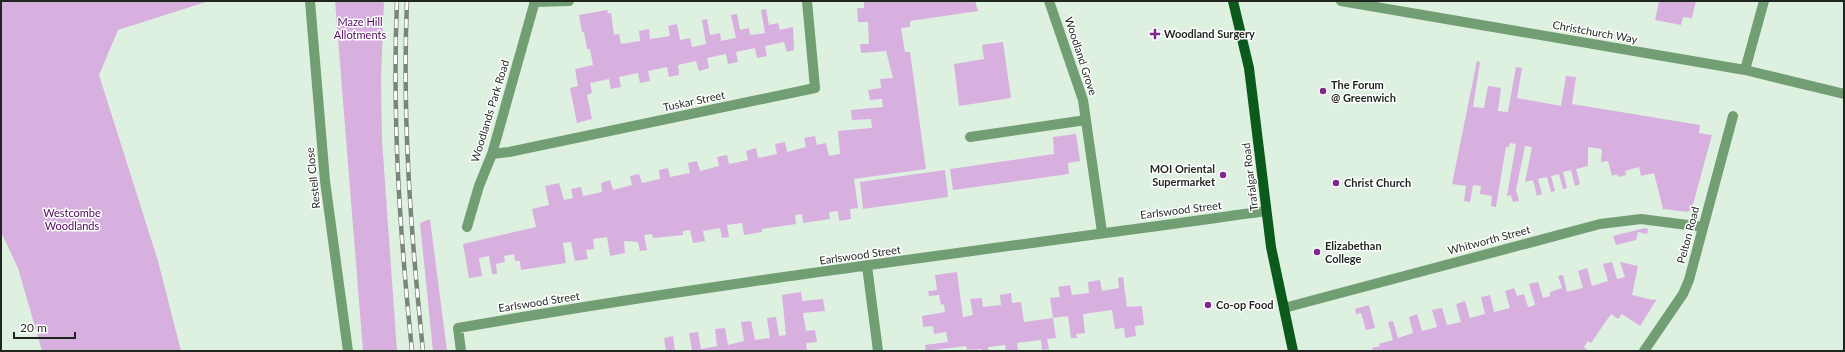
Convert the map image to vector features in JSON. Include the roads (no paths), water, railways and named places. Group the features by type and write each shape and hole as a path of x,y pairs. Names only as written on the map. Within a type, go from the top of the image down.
{"main road":[{"name":"Trafalgar Road","path":"1233,1 1249,68 1266,211 1293,351"}],"street":[{"name":"Restell Close","path":"310,1 324,181 348,351"},
{"path":"534,1 568,1"},
{"name":"Woodlands Park Road","path":"467,227 479,186 492,154 534,1"},
{"name":"Tuskar Street","path":"492,154 509,152 815,88 807,1"},
{"name":"Woodland Grove","path":"1049,1 1080,92 1086,120 1102,232"},
{"name":"Christchurch Way","path":"1341,1 1745,70 1844,94"},
{"path":"1745,70 1764,1"},
{"name":"Pelton Road","path":"1644,351 1683,294 1733,116"},
{"path":"970,137 1086,120"},
{"name":"Earlswood Street","path":"461,351 458,328 664,295 1102,232 1266,211"},
{"name":"Whitworth Street","path":"1284,308 1600,224 1641,219 1703,227"},
{"path":"867,266 878,351"}],"railway":[{"path":"397,1 396,133 404,264 412,351"},
{"path":"407,1 407,133 411,220 423,351"}],"place":[{"name":"Woodland Surgery","path":"1155,34"},
{"name":"The Forum @ Greenwich","path":"1323,91"},
{"name":"MOI Oriental Supermarket","path":"1223,175"},
{"name":"Christ Church","path":"1336,183"},
{"name":"Elizabethan College","path":"1317,252"},
{"name":"Co-op Food","path":"1208,305"}],"park label":[{"name":"Maze Hill Allotments","path":"360,28"},
{"name":"Westcombe Woodlands","path":"72,219"}]}
